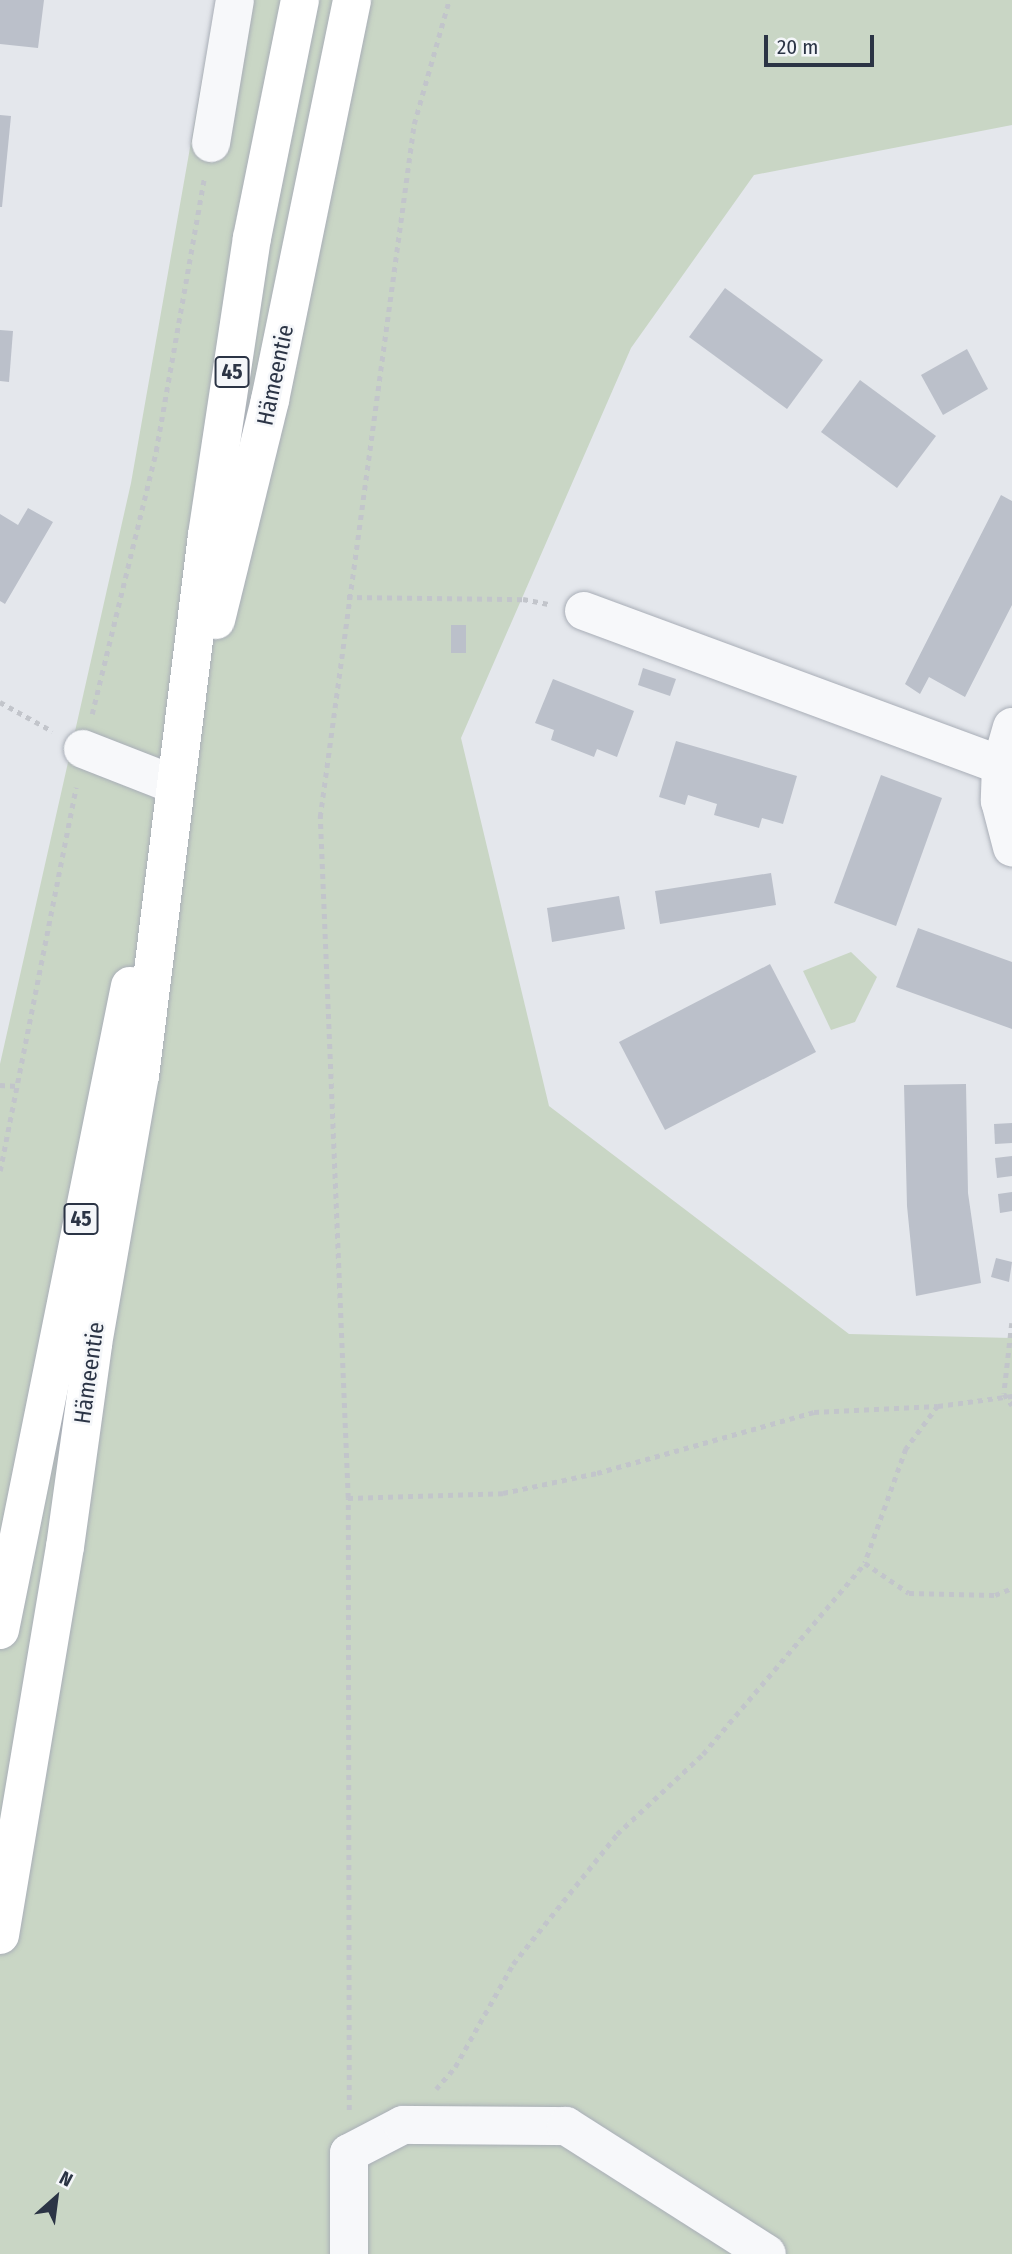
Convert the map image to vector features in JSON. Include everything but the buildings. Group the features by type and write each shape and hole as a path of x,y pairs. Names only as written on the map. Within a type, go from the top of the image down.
{"main road":[{"name":"Hämeentie","path":"0,1935 65,1547 93,1344 141,1076 207,535 252,238 300,0"},
{"name":"Hämeentie","path":"181,747 270,400 352,0"},
{"name":"Hämeentie","path":"0,1630 109,1072 173,798"}],"street":[{"path":"211,143 235,0"},
{"path":"584,611 1002,765"},
{"path":"1012,727 1002,765 1000,801 1012,847"},
{"path":"83,749 173,798"},
{"path":"349,2254 349,2153 403,2125 566,2126 767,2254"}],"path":[{"path":"349,2153 348,1498 320,817 347,597 414,124 449,0"},
{"path":"0,1171 83,749 156,451 211,143"},
{"path":"347,597 523,599 584,611"},
{"path":"0,702 83,749"},
{"path":"0,1085 17,1086"},
{"path":"1012,1323 1004,1394 1012,1405"},
{"path":"348,1498 503,1493 597,1473 814,1412 938,1406 1004,1394 1012,1396"},
{"path":"403,2125 455,2067 513,1964 617,1835 703,1754 865,1563 906,1449 938,1406"},
{"path":"865,1563 909,1593 995,1595 1012,1588"}],"green space":[{"path":"216,0 1012,0 1012,125 754,175 631,348 461,738 549,1106 849,1334 1012,1338 1012,2254 0,2254 0,1064 131,483"},
{"path":"851,952 877,977 855,1022 831,1030 803,971"}]}
